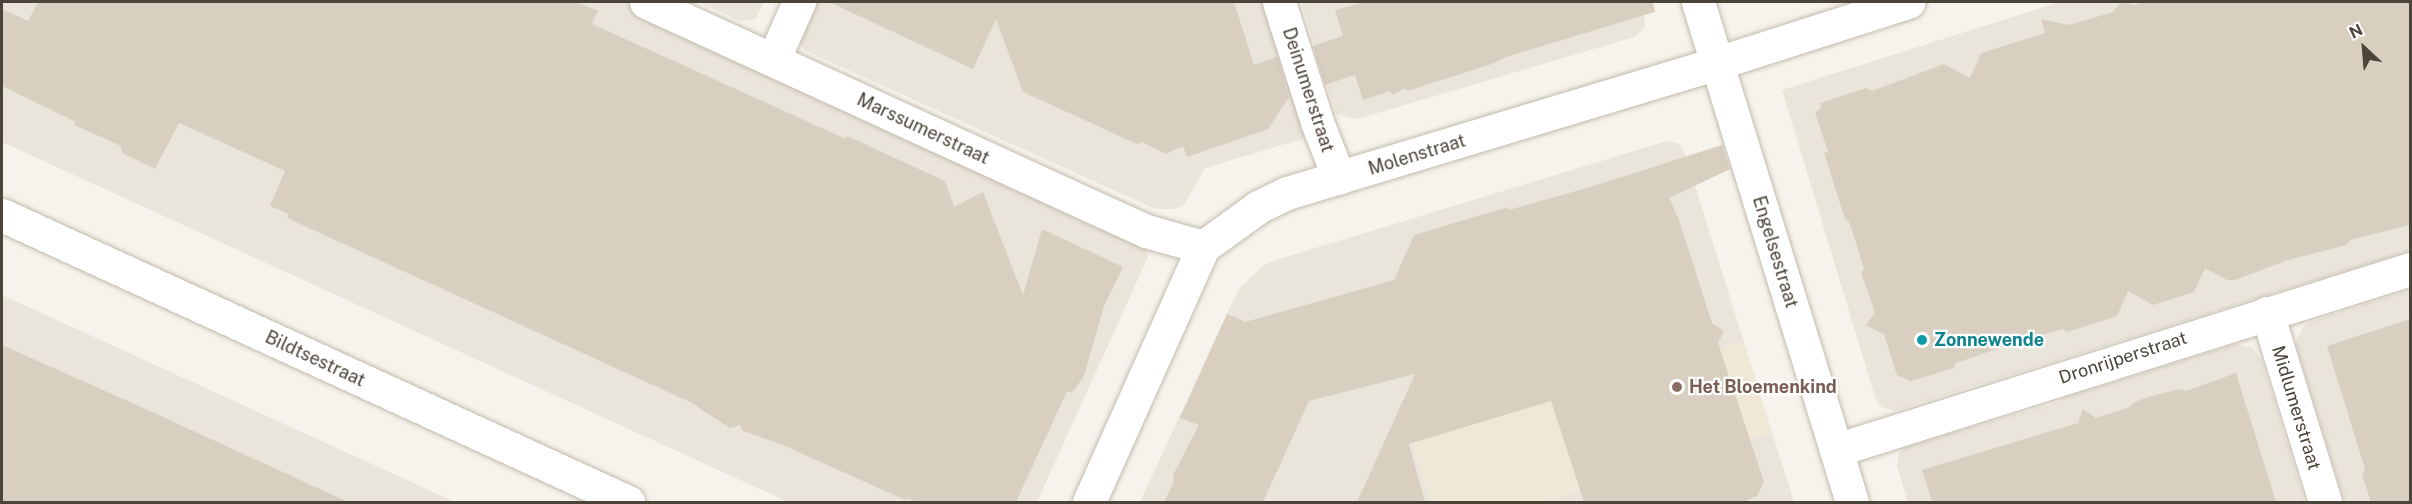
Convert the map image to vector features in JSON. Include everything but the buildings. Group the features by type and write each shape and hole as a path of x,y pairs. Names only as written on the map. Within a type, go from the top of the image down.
{"street":[{"name":"Marssumerstraat","path":"646,2 1146,231 1203,248"},
{"path":"773,60 799,2"},
{"name":"Deinumerstraat","path":"1279,2 1317,122 1339,178"},
{"name":"Engelsestraat","path":"1698,2 1852,502"},
{"name":"Molenstraat","path":"1089,502 1203,248 1258,207 1287,193 1717,63 1908,2"},
{"name":"Bildtsestraat","path":"2,215 628,502"},
{"name":"Dronrijperstraat","path":"1836,450 2410,269"},
{"name":"Midlumerstraat","path":"2266,313 2325,502"}],"shaded area":[{"path":"2,2 624,2 1139,238 1147,249 1148,257 1037,502 788,502 2,142"},
{"path":"699,2 765,2 755,19 740,21"},
{"path":"810,2 1269,2 1306,129 1305,138 1205,168 1184,205 1175,209 1155,209 804,50 798,39"},
{"path":"1301,2 1639,2 1645,21 1644,28 1634,37 1361,118 1350,118 1336,114"},
{"path":"2060,2 2410,2 2410,251 1894,411 1882,407 1876,400 1782,90"},
{"path":"1667,141 1679,144 1685,154 1744,342 1413,443 1431,502 1140,502 1239,289 1263,266 1276,260"},
{"path":"2410,290 2410,502 2345,502 2296,345 2297,338 2304,326 2312,321"},
{"path":"2,295 455,502 2,502"},
{"name":"Het Bloemenkind","path":"1744,342 1772,432 1542,502 1431,502 1413,443"},
{"path":"2236,344 2253,348 2262,361 2305,502 1908,502 1897,466 1899,453 1905,447 2062,401 2061,399"},
{"path":"1772,432 1794,502 1542,502"}],"place":[{"name":"Zonnewende","path":"1922,340"},
{"name":"Het Bloemenkind","path":"1677,387"}]}
